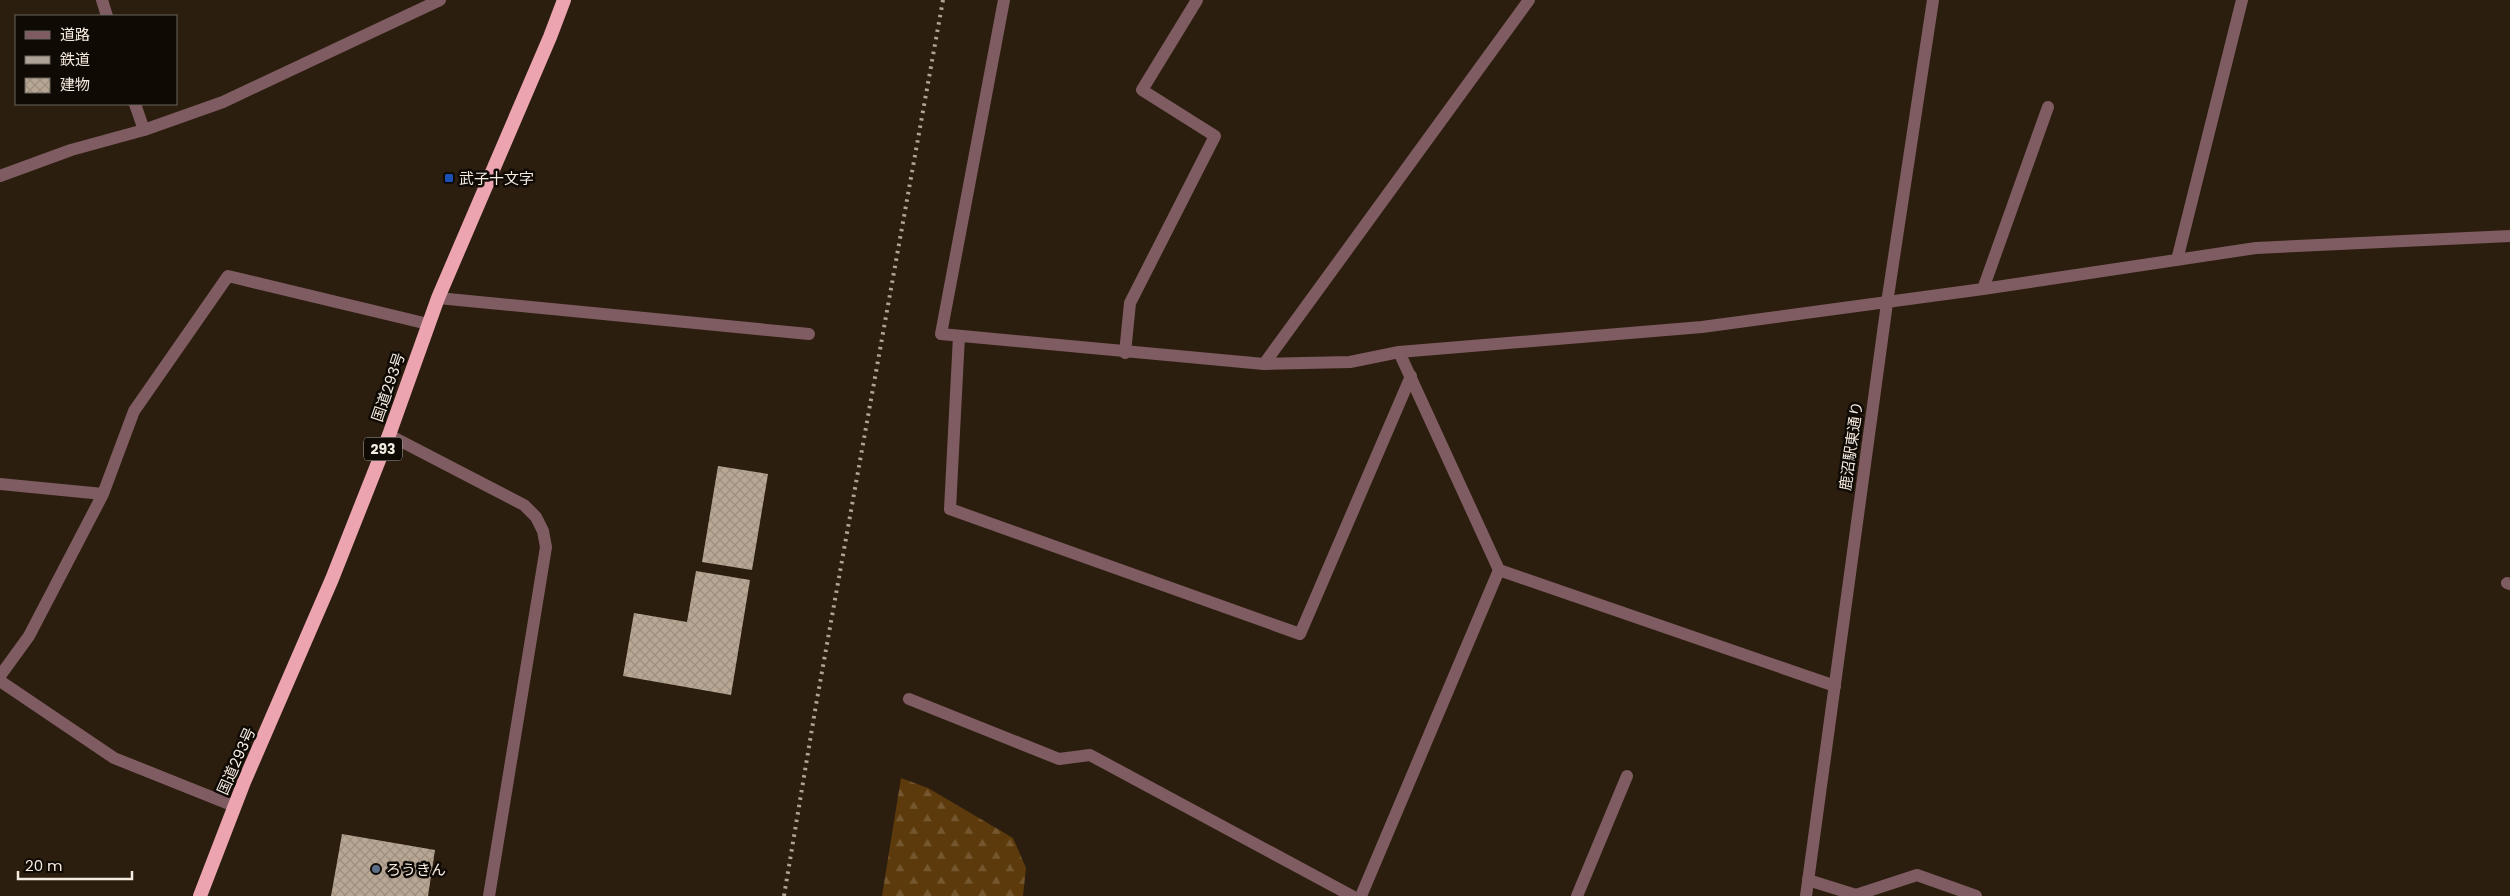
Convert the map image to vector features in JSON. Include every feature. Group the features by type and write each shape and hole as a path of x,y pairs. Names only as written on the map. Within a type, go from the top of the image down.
{"highway":[{"name":"国道293号","path":"200,896 234,806 332,579 389,435 438,298 547,46 564,0"}],"street":[{"path":"102,0 107,15"},
{"path":"0,176 71,150 144,130 223,102 440,0"},
{"path":"1004,0 941,334 1125,353 1264,364 1350,362 1399,352 1702,327 1887,303 2256,248 2510,236"},
{"path":"1125,353 1130,303 1215,136 1142,90 1197,0"},
{"path":"1264,364 1529,0"},
{"name":"鹿沼駅東通り","path":"1806,896 1887,303 1933,0"},
{"path":"2177,260 2242,0"},
{"path":"135,105 144,130"},
{"path":"1983,289 2048,107"},
{"path":"0,676 29,636 103,494 134,411 228,276 428,324"},
{"path":"438,298 808,334"},
{"path":"959,336 950,509 1300,634 1411,376"},
{"path":"1399,352 1499,570 1835,686"},
{"path":"389,435 512,498 536,517 544,531 546,547 489,896"},
{"path":"0,484 103,494"},
{"path":"1361,896 1499,570"},
{"path":"0,681 114,758 234,806"},
{"path":"908,699 1059,759 1090,755 1352,896"},
{"path":"1576,896 1626,776"},
{"path":"1808,880 1856,895 1917,875 1976,896"}],"green space":[{"path":"901,778 928,788 1013,838 1026,868 1023,896 882,896"}],"building":[{"path":"718,466 768,474 752,570 702,562"},
{"path":"696,571 750,580 731,695 623,676 634,613 687,622"},
{"path":"342,834 435,850 428,896 331,896"}],"railway":[{"path":"784,896 816,705 943,0"}],"place":[{"name":"武子十文字","path":"449,178"},
{"name":"ろうきん","path":"376,869"}]}
